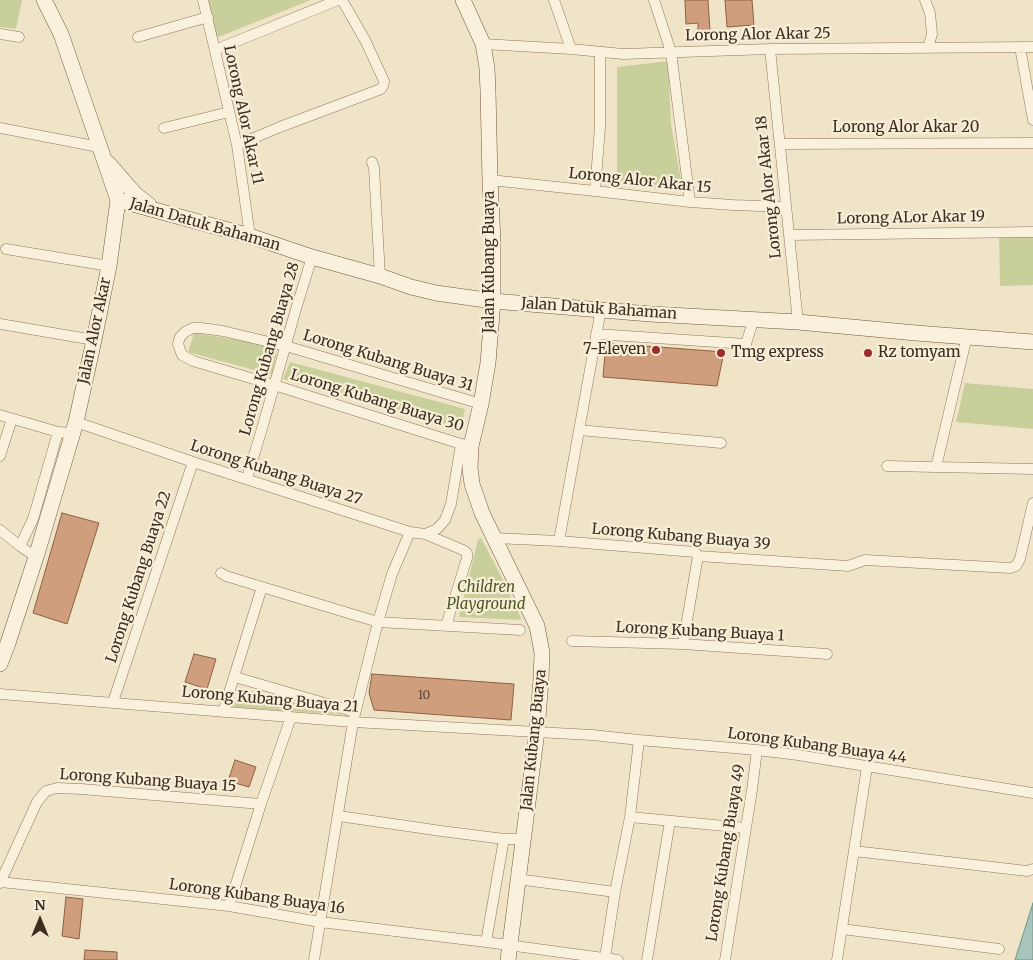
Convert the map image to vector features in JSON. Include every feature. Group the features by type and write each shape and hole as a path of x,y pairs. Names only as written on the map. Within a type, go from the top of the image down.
{"street":[{"name":"Jalan Alor Akar","path":"0,664 36,557 39,522 69,429 94,340 109,266 118,200 60,34 44,0"},
{"name":"Lorong Alor Akar 11","path":"203,0 237,146 250,236"},
{"path":"215,50 338,0"},
{"path":"237,146 280,127 381,89 384,81 365,40 342,0"},
{"name":"Jalan Kubang Buaya","path":"463,0 483,44 488,91 493,241 493,301 488,363 481,404 466,445 472,484 482,513 537,626 542,653 537,731 509,953"},
{"path":"554,0 571,49"},
{"path":"654,0 671,52 690,202"},
{"path":"925,0 930,13 932,34 928,48"},
{"path":"138,37 208,17"},
{"path":"0,34 19,37"},
{"name":"Lorong Alor Akar 25","path":"483,44 623,54 770,49 1033,47"},
{"path":"1020,47 1033,120"},
{"name":"Lorong Alor Akar 18","path":"770,49 798,322"},
{"path":"595,191 600,127 600,52"},
{"path":"164,128 229,112"},
{"path":"0,128 100,152 135,194 154,209"},
{"name":"Lorong Alor Akar 20","path":"780,144 1033,143"},
{"path":"372,162 374,168 380,276"},
{"name":"Lorong Alor Akar 15","path":"490,180 690,202 786,207"},
{"name":"Jalan Datuk Bahaman","path":"118,200 250,236 312,257 436,293 493,301 650,314 754,318 1033,342"},
{"name":"Lorong ALor Akar 19","path":"790,234 1033,232"},
{"path":"6,250 109,266"},
{"name":"Lorong Kubang Buaya 28","path":"247,478 312,257"},
{"path":"559,541 601,309"},
{"path":"596,334 746,344 754,318"},
{"path":"0,324 94,340"},
{"name":"Lorong Kubang Buaya 31","path":"274,385 182,356 178,344 180,337 193,328 223,330 286,346 481,404"},
{"path":"936,467 966,336"},
{"name":"Lorong Kubang Buaya 30","path":"274,385 466,445"},
{"name":"Lorong Kubang Buaya 27","path":"0,415 12,419 69,429 193,462 410,532 425,534 455,546 467,553 467,558 446,626"},
{"path":"0,456 12,419"},
{"path":"579,430 722,443"},
{"path":"425,534 437,529 445,520 466,445"},
{"name":"Lorong Kubang Buaya 22","path":"113,702 193,462"},
{"path":"887,466 1033,469"},
{"name":"Lorong Kubang Buaya 39","path":"494,538 559,541 695,552 698,556 848,566 865,560 1010,568 1016,566 1020,559 1033,503"},
{"path":"20,546 39,522"},
{"path":"0,530 36,557"},
{"path":"314,960 354,717 392,574 410,532"},
{"path":"683,644 698,556"},
{"path":"221,573 378,622 520,630"},
{"path":"223,712 262,587"},
{"name":"Lorong Kubang Buaya 1","path":"572,642 683,644 827,654"},
{"path":"234,677 354,717"},
{"name":"Lorong Kubang Buaya 21","path":"0,694 291,717 354,717 537,731"},
{"path":"229,906 291,717"},
{"name":"Lorong Kubang Buaya 44","path":"537,731 798,755 1033,793"},
{"path":"605,958 630,817 639,740"},
{"name":"Lorong Kubang Buaya 49","path":"725,960 757,750"},
{"path":"837,960 867,767"},
{"name":"Lorong Kubang Buaya 15","path":"0,882 37,802 46,791 57,788 81,789 261,804"},
{"path":"339,816 504,839 522,839"},
{"path":"630,817 746,828"},
{"path":"648,960 670,821"},
{"path":"486,942 504,839"},
{"path":"854,851 1030,870"},
{"path":"517,879 616,892"},
{"name":"Lorong Kubang Buaya 16","path":"0,882 229,906 320,922 486,942 509,953 618,960"},
{"path":"842,929 1000,949"}],"green space":[{"path":"0,0 22,0 16,29 0,27"},
{"path":"206,0 311,0 216,38"},
{"path":"668,61 671,124 683,191 617,185 617,67"},
{"path":"999,235 1033,235 1033,285 1000,286"},
{"path":"194,333 278,346 272,375 188,352"},
{"path":"290,362 465,409 460,432 283,379"},
{"path":"965,383 1033,389 1033,429 956,422"},
{"name":"Children Playground","path":"481,538 522,620 459,617 478,540"},
{"path":"241,689 343,715 232,707"}],"water":[{"path":"1033,903 1033,960 1015,960"}],"building":[{"path":"685,0 708,0 710,31 698,32 698,23 686,24"},
{"path":"725,0 752,0 754,25 727,27"},
{"path":"606,343 724,352 717,386 603,377"},
{"path":"62,513 99,523 67,624 33,613"},
{"path":"194,654 216,659 207,689 185,682"},
{"path":"372,674 514,684 511,720 374,710 369,693"},
{"path":"235,760 256,767 249,787 228,781"},
{"path":"66,897 83,899 79,939 62,936"},
{"path":"85,950 117,952 117,960 84,960"}],"place":[{"name":"7-Eleven","path":"656,350"},
{"name":"Tmg express","path":"721,353"},
{"name":"Rz tomyam","path":"868,353"}]}
